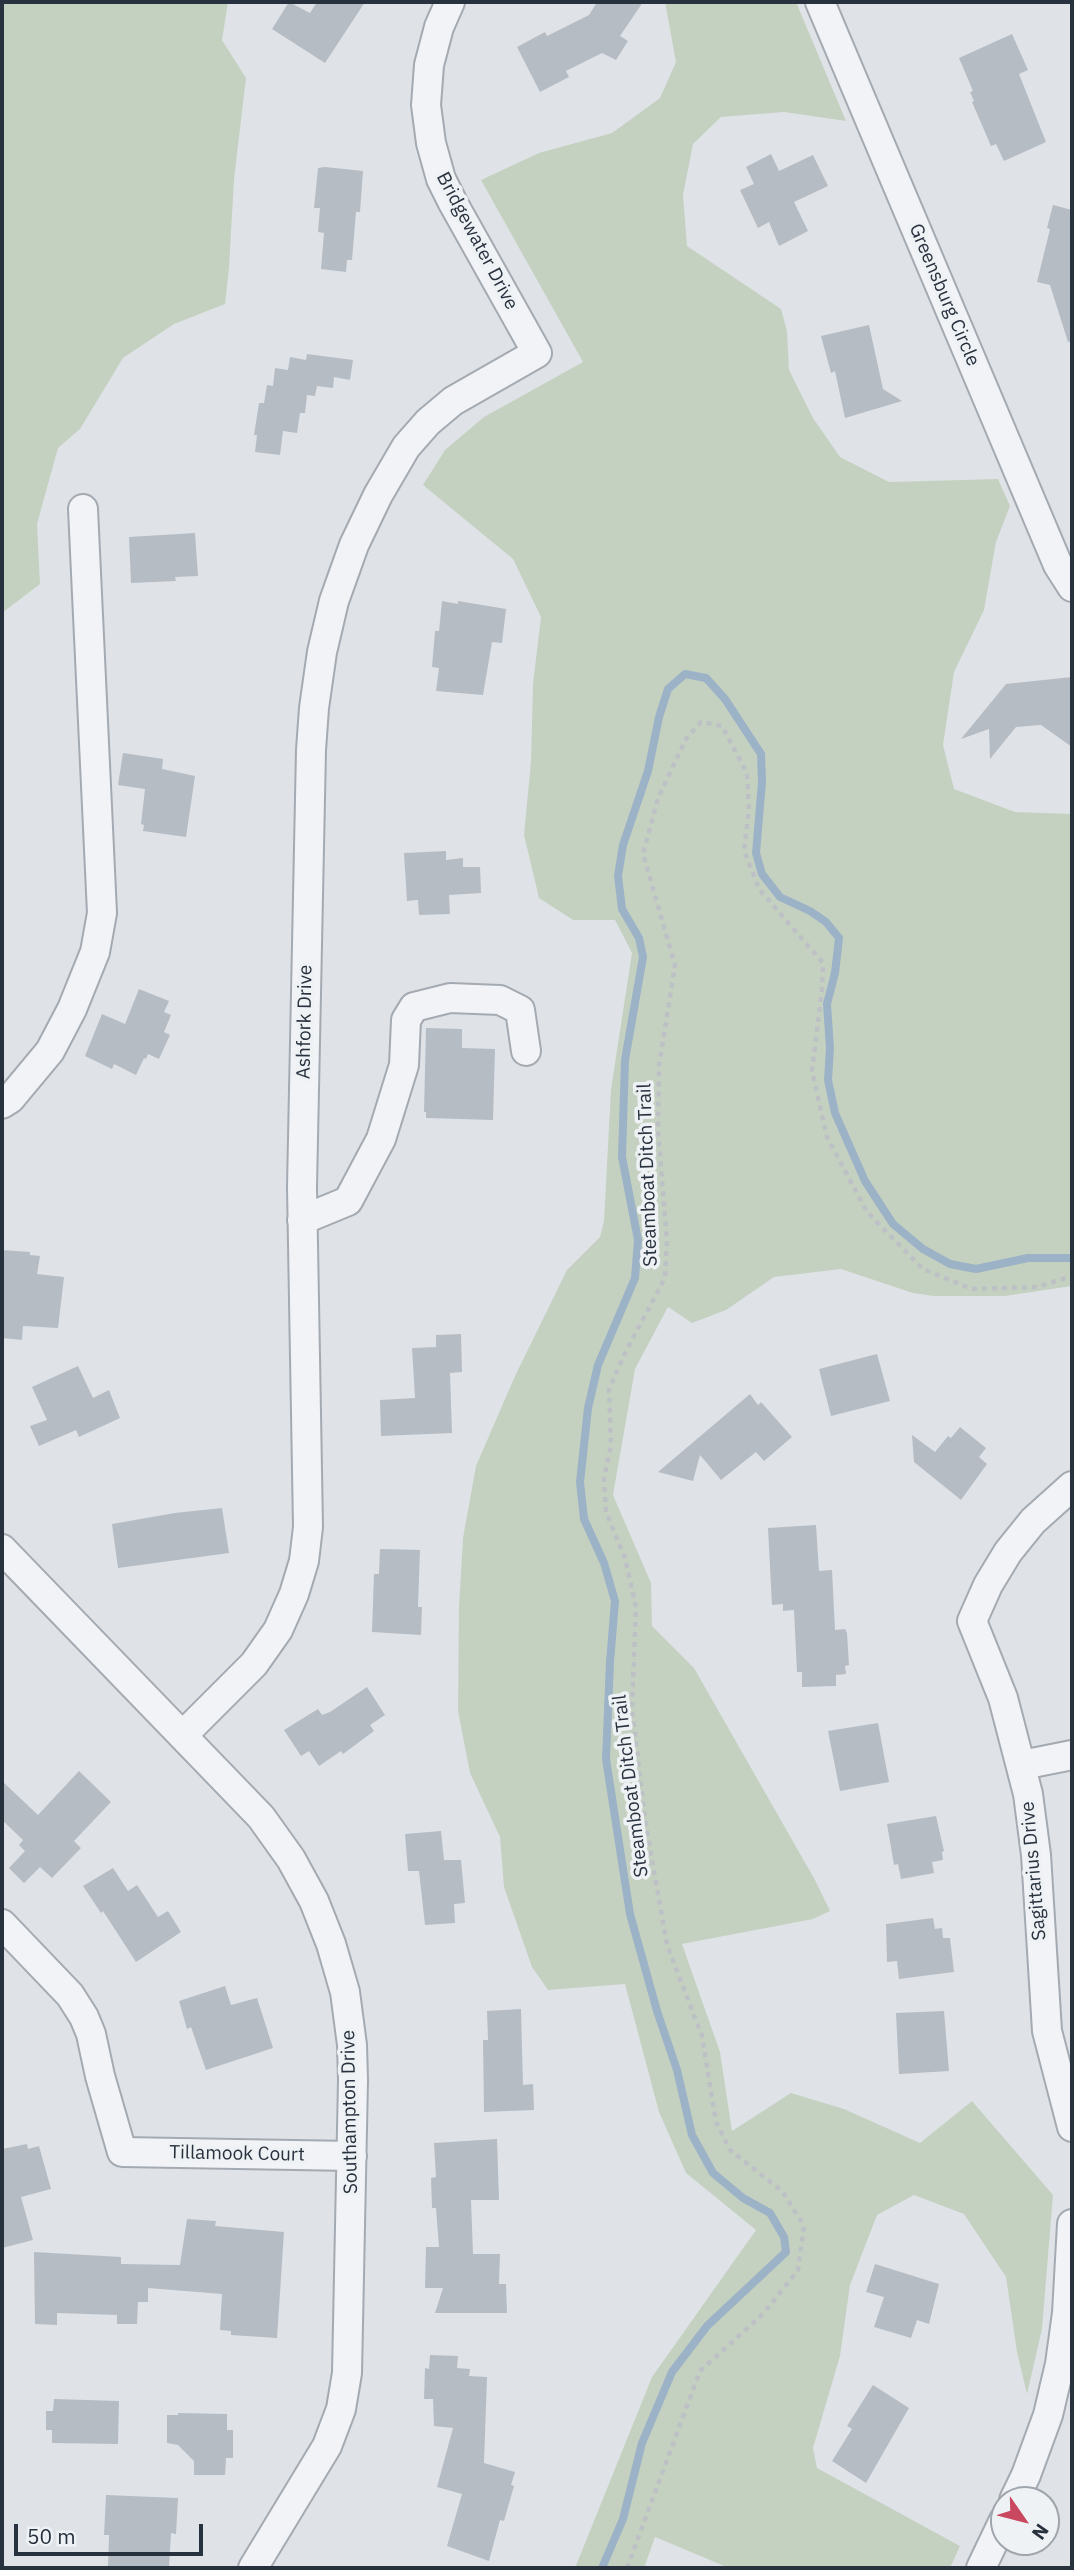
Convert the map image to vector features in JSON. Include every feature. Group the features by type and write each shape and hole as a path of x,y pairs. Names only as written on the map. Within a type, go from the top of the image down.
{"street":[{"name":"Bridgewater Drive","path":"450,2 439,27 429,65 426,105 431,143 441,179 453,204 537,353"},
{"name":"Greensburg Circle","path":"820,2 1058,565 1072,587"},
{"name":"Ashfork Drive","path":"183,1735 247,1672 272,1638 294,1594 304,1561 308,1527 302,1220 311,750 322,652 334,601 366,520 406,447 428,422 453,401 537,353"},
{"path":"2,1104 10,1099 50,1051 72,1009 95,952 102,913 83,509"},
{"path":"302,1220 348,1201 381,1139 404,1065 406,1020 414,1007 450,998 500,1000 520,1010 526,1051"},
{"name":"Sagittarius Drive","path":"1072,1486 1032,1521 1008,1552 972,1621 1003,1698 1022,1765 1036,1856 1047,2031 1072,2125"},
{"name":"Southampton Drive","path":"2,1549 261,1817 291,1859 314,1901 345,1992 352,2045 347,2373 341,2409 327,2446 253,2568"},
{"path":"1022,1765 1072,1755"},
{"name":"Tillamook Court","path":"2,1924 70,1996 84,2017 92,2034 100,2076 122,2152 352,2156"},
{"path":"1021,2486 1048,2414 1060,2364 1067,2313 1072,2224"},
{"path":"981,2568 990,2549"}],"path":[{"name":"Steamboat Ditch Trail","path":"627,2568 700,2371 764,2313 798,2270 804,2226 782,2191 730,2150 716,2122 702,2036 667,1945 645,1820 632,1708 636,1607 625,1558 606,1512 604,1479 611,1445 610,1389 625,1351 665,1278 667,1241 658,1129 659,1066 675,965 643,854 658,798 686,739 701,722 722,726 747,773 749,809 744,850 759,889 822,963 822,990 813,1071 827,1137 867,1212 923,1269 972,1289 1037,1287 1072,1276"}],"green space":[{"path":"2,2 228,2 222,40 246,78 234,179 225,304 174,324 123,358 80,429 58,448 37,524 40,584 2,613"},
{"path":"665,2 796,2 846,121 784,112 721,117 693,144 683,195 687,246 781,309 787,331 789,370 813,418 840,457 889,482 998,479 1010,506 996,542 984,610 954,672 943,745 954,789 1015,812 1072,814 1072,1286 1005,1296 934,1296 913,1293 841,1269 774,1277 726,1310 692,1323 668,1307 635,1369 613,1495 651,1583 652,1626 694,1668 830,1911 813,1919 682,1944 720,2052 732,2131 791,2093 844,2109 920,2143 972,2101 1053,2195 1042,2329 1027,2394 1017,2352 1006,2277 964,2214 914,2195 877,2215 850,2285 840,2356 813,2448 817,2468 960,2546 950,2568 729,2568 655,2537 644,2568 575,2568 652,2377 756,2230 686,2173 659,2112 625,1984 548,1990 532,1967 504,1887 500,1837 470,1773 458,1711 463,1538 476,1466 515,1376 567,1270 600,1237 604,1221 611,1089 632,953 615,920 573,920 539,898 524,835 531,761 533,684 541,617 513,559 423,485 445,450 484,417 583,362 481,180 539,153 612,133 660,98 676,62"}],"building":[{"path":"289,2 310,13 317,2 365,2 325,63 272,29"},
{"path":"597,2 643,2 620,36 628,41 616,60 602,53 566,71 569,77 540,92 517,47 545,32 547,36 589,15"},
{"path":"1012,34 1028,70 1019,74 1046,142 1004,161 996,144 991,146 972,102 974,101 970,92 973,91 959,58"},
{"path":"771,154 779,171 813,155 828,186 794,202 808,231 779,246 769,222 758,228 740,190 754,184 746,167"},
{"path":"318,168 363,171 352,260 347,260 346,272 321,269 324,233 318,232 320,208 314,208"},
{"path":"1053,205 1072,210 1072,341 1068,342 1050,285 1037,282"},
{"path":"869,325 883,389 902,401 845,418 835,371 831,373 821,336"},
{"path":"307,354 353,360 350,380 334,377 333,388 317,386 315,396 307,395 305,413 300,413 297,433 283,431 280,455 255,452 257,435 254,435 259,403 264,403 267,385 273,386 275,368 288,370 290,357 306,360"},
{"path":"195,533 198,576 175,577 176,581 131,583 129,537"},
{"path":"442,601 506,609 502,643 492,642 483,695 436,691 439,668 432,667 435,631 439,631"},
{"path":"1072,677 1072,747 1041,725 1016,727 990,759 989,729 961,739 1006,684"},
{"path":"123,753 163,759 162,769 195,776 186,837 143,831 144,825 141,824 145,789 118,785"},
{"path":"446,851 446,860 463,858 463,867 480,867 481,893 449,895 450,914 419,915 418,900 407,901 404,853"},
{"path":"139,989 169,1001 164,1012 171,1015 164,1032 170,1035 159,1059 148,1054 136,1075 114,1064 112,1069 85,1056 102,1014 125,1024"},
{"path":"426,1028 462,1029 462,1048 495,1049 493,1120 426,1118"},
{"path":"2,1250 30,1252 30,1255 40,1256 37,1274 64,1277 58,1328 23,1326 22,1340 2,1338"},
{"path":"461,1334 462,1372 450,1373 452,1433 381,1436 380,1400 415,1398 412,1348 436,1347 436,1335"},
{"path":"877,1354 890,1401 831,1416 819,1369"},
{"path":"78,1366 93,1398 109,1390 120,1418 79,1437 76,1430 39,1446 30,1426 47,1420 32,1387"},
{"path":"750,1394 758,1405 761,1402 792,1437 764,1461 756,1452 721,1480 700,1455 693,1481 658,1472"},
{"path":"960,1427 986,1448 979,1457 987,1464 961,1500 914,1462 912,1435 935,1452 948,1436 951,1438"},
{"path":"222,1508 229,1553 118,1568 112,1524"},
{"path":"816,1525 819,1571 832,1570 835,1630 845,1629 847,1633 849,1665 845,1666 846,1674 836,1675 836,1686 802,1687 802,1672 797,1672 794,1610 783,1611 783,1604 772,1605 768,1528"},
{"path":"380,1549 420,1550 418,1607 422,1607 421,1635 372,1632 374,1574 379,1574"},
{"path":"367,1687 385,1715 370,1725 374,1731 343,1754 341,1751 319,1766 309,1751 301,1756 284,1730 318,1709 322,1715 330,1712"},
{"path":"878,1723 889,1782 840,1791 828,1731"},
{"path":"79,1771 111,1802 74,1841 81,1848 52,1878 40,1867 24,1883 9,1868 25,1851 19,1845 23,1840 2,1820 2,1781 38,1815"},
{"path":"936,1816 944,1851 943,1860 932,1862 934,1873 901,1879 898,1864 894,1865 887,1824"},
{"path":"441,1831 444,1860 461,1860 465,1903 454,1904 455,1923 425,1925 419,1871 408,1871 405,1834"},
{"path":"113,1868 128,1891 137,1885 158,1917 168,1911 181,1932 136,1962 103,1911 101,1913 83,1886"},
{"path":"933,1918 935,1929 942,1928 943,1938 950,1938 954,1972 899,1979 897,1961 887,1962 886,1924"},
{"path":"225,1986 231,2005 257,1998 273,2048 206,2070 191,2027 187,2029 179,2001"},
{"path":"521,2009 523,2085 533,2084 534,2110 484,2112 483,2040 488,2040 487,2011"},
{"path":"944,2011 949,2071 899,2074 896,2013"},
{"path":"497,2139 499,2200 471,2200 473,2254 500,2254 499,2284 506,2284 507,2313 435,2313 443,2288 425,2288 426,2247 439,2247 436,2208 432,2208 431,2178 436,2177 434,2143"},
{"path":"27,2144 28,2149 39,2146 51,2189 21,2197 33,2240 2,2248 2,2149"},
{"path":"187,2219 216,2221 215,2226 284,2232 277,2338 231,2335 231,2331 220,2330 222,2294 148,2288 148,2302 138,2302 137,2324 117,2324 117,2315 57,2313 57,2325 35,2324 34,2252 121,2257 121,2264 180,2265"},
{"path":"875,2264 939,2284 929,2324 917,2320 911,2338 874,2327 884,2297 866,2292"},
{"path":"430,2355 458,2356 457,2368 470,2369 469,2376 487,2377 484,2463 515,2472 504,2521 500,2520 489,2561 447,2546 462,2494 437,2487 453,2428 434,2426 433,2399 424,2399 425,2368 429,2369"},
{"path":"873,2385 909,2408 866,2483 832,2461 852,2429 847,2426"},
{"path":"54,2399 119,2401 118,2444 52,2443 52,2430 46,2430 46,2411 53,2411"},
{"path":"227,2414 227,2430 233,2430 233,2458 226,2458 225,2475 194,2475 194,2461 178,2445 167,2443 167,2415"},
{"path":"106,2495 178,2498 176,2534 171,2533 169,2568 108,2568 109,2535 104,2535"}],"waterway":[{"path":"602,2568 623,2519 642,2443 672,2372 707,2326 786,2252 784,2237 770,2213 743,2198 713,2173 692,2135 677,2070 657,2011 630,1914 606,1759 615,1601 604,1563 584,1519 580,1482 588,1408 598,1365 635,1278 638,1240 622,1157 625,1060 643,957 639,938 622,909 618,876 623,845 648,771 659,717 668,689 685,674 706,678 725,699 761,754 762,782 756,853 762,874 780,897 826,922 839,938 835,973 827,1004 830,1048 828,1080 835,1113 865,1181 893,1224 923,1249 950,1264 976,1269 1028,1258 1072,1258"}]}
